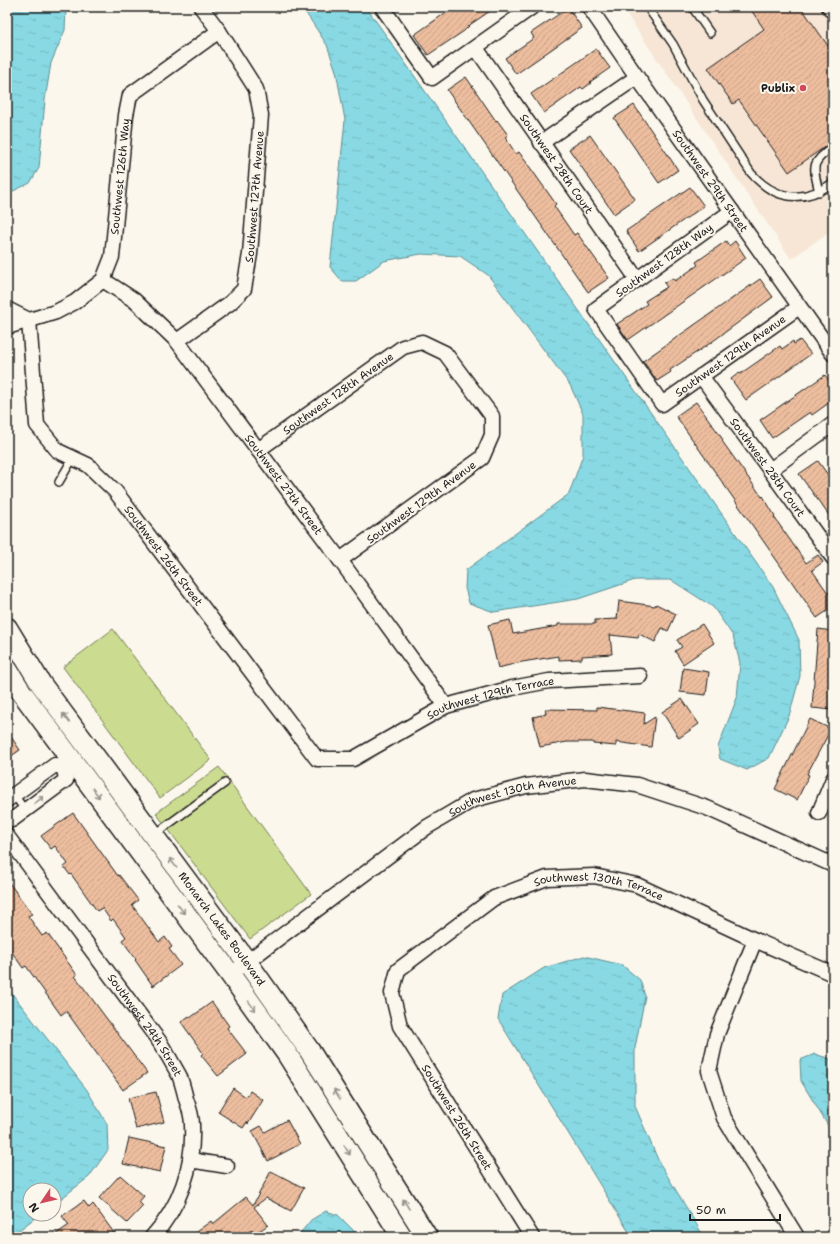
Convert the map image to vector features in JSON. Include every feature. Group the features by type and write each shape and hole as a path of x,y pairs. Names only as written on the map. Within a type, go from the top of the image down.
{"street":[{"name":"Southwest 127th Avenue","path":"177,341 230,304 244,289 250,254 261,115 256,89 219,31 201,7"},
{"path":"382,7 432,78 532,7"},
{"name":"Southwest 29th Street","path":"589,7 833,354"},
{"name":"Southwest 126th Way","path":"103,280 112,257 126,115 130,95 219,31"},
{"name":"Southwest 28th Court","path":"476,48 637,279"},
{"path":"541,143 637,76"},
{"name":"Southwest 128th Way","path":"662,404 596,309 732,211"},
{"path":"7,327 56,312 75,302 103,280"},
{"name":"Southwest 27th Street","path":"103,280 134,300 177,341 340,560 446,706"},
{"name":"Southwest 129th Avenue","path":"662,404 799,307"},
{"path":"7,309 29,320"},
{"name":"Southwest 26th Street","path":"29,320 36,425 58,451 88,465 115,491 317,758 353,759"},
{"name":"Southwest 129th Avenue","path":"340,560 482,458 492,435 492,416 445,353 422,342"},
{"name":"Southwest 128th Avenue","path":"258,450 402,347 422,342"},
{"name":"Southwest 28th Court","path":"702,376 833,558"},
{"path":"770,470 833,424"},
{"name":"Monarch Lakes Boulevard","path":"7,628 41,684 78,758 287,1054 402,1237"},
{"name":"Monarch Lakes Boulevard","path":"7,669 20,690 78,758 153,836 247,962 309,1050 427,1237"},
{"name":"Southwest 129th Terrace","path":"353,759 446,706 512,688 549,681 640,676"},
{"path":"10,797 55,765 78,758"},
{"path":"7,818 12,820 66,780 78,758"},
{"path":"819,813 833,779"},
{"name":"Southwest 130th Avenue","path":"230,974 427,827 473,800 526,786 585,780 637,785 706,808 833,865"},
{"name":"Southwest 24th Street","path":"7,836 159,1041 180,1076 192,1124 190,1160 183,1189 174,1207 161,1227 152,1237"},
{"name":"Southwest 130th Terrace","path":"392,993 398,970 494,898 547,878 594,876 637,885 755,940 833,974"},
{"path":"755,940 717,1034 709,1071 724,1118 797,1237"},
{"name":"Southwest 26th Street","path":"392,993 400,1026 532,1237"},
{"path":"190,1160 227,1166"}],"lane":[{"path":"647,7 673,44 694,85 712,114 757,180 775,192 791,196 808,196 833,184"},
{"path":"692,7 710,33"},
{"path":"825,7 833,18"},
{"path":"819,192 814,171 816,161 833,147"},
{"path":"59,482 73,458"},
{"path":"153,836 225,783"},
{"path":"10,797 25,810"}],"shaded area":[{"path":"622,7 833,7 833,229 791,259"}],"green space":[{"path":"113,629 211,760 160,798 63,667"},
{"path":"219,767 311,894 250,939 156,813"}],"water":[{"path":"7,7 65,7 66,9 65,30 51,63 45,100 39,168 30,183 9,193 7,193"},
{"path":"302,7 366,7 773,587 799,640 800,676 789,716 769,758 747,770 720,759 718,747 737,698 740,663 733,636 713,607 671,580 635,580 578,599 494,612 469,603 465,588 466,570 569,494 583,455 583,414 570,385 488,275 460,256 421,254 384,261 356,281 342,281 330,267 345,120 336,71 327,45"},
{"path":"584,956 622,965 640,980 645,996 635,1048 635,1106 659,1162 704,1237 632,1237 498,1019 502,995 544,968"},
{"path":"7,987 87,1090 107,1124 108,1150 89,1177 62,1198 62,1182 22,1182 22,1222 30,1222 10,1237 7,1237"},
{"path":"815,1054 833,1060 833,1134 801,1081 800,1060"},
{"path":"326,1211 338,1215 356,1233 358,1237 297,1237 311,1220"}],"building":[{"path":"454,7 496,7 428,55 414,35"},
{"path":"749,7 801,7 833,53 833,141 789,172 739,100 733,104 708,68 764,29"},
{"path":"568,8 582,28 516,74 505,58 534,38 531,33"},
{"path":"596,49 610,68 590,82 591,83 583,89 581,87 544,113 531,94"},
{"path":"466,77 496,121 497,120 508,135 505,137 516,154 519,152 556,204 554,206 574,235 577,233 609,278 588,292 447,90"},
{"path":"634,105 678,170 659,183 614,118"},
{"path":"590,135 635,199 614,214 569,149"},
{"path":"690,187 704,206 639,251 626,231"},
{"path":"726,241 729,246 735,241 746,258 628,340 617,324 647,304 645,301 667,287 664,283 673,278 675,281 698,265 696,262"},
{"path":"760,279 773,297 709,344 670,370 671,372 657,381 643,361"},
{"path":"800,340 811,354 746,400 731,379 780,346 782,349 793,341 794,344"},
{"path":"825,375 833,386 833,400 812,415 810,412 772,438 760,420"},
{"path":"696,402 723,440 722,441 762,497 763,496 775,516 774,517 806,563 818,555 823,562 812,570 828,593 829,592 833,597 833,607 817,618 676,416"},
{"path":"818,461 833,482 833,521 799,474"},
{"path":"619,601 655,606 656,604 676,614 668,631 662,628 655,642 639,634 638,638 610,635 612,654 582,656 582,659 559,660 559,656 522,662 498,668 488,625 510,620 513,634 558,626 558,624 595,624 595,620 617,619"},
{"path":"702,624 714,643 683,664 675,651 682,647 677,640"},
{"path":"818,629 833,631 833,710 812,708"},
{"path":"683,668 709,672 706,695 680,692"},
{"path":"682,699 699,724 679,738 662,712"},
{"path":"597,707 645,713 644,724 655,717 651,747 616,742 616,746 593,744 593,742 567,742 540,747 533,717 546,714 545,709 597,710"},
{"path":"810,719 831,729 807,774 809,775 797,800 775,789"},
{"path":"7,731 20,750 7,759"},
{"path":"73,813 118,876 119,875 138,900 132,905 159,942 165,937 172,947 169,949 181,965 153,986 122,940 126,937 113,919 111,921 102,908 97,911 71,874 70,875 64,867 68,864 55,846 51,849 41,836"},
{"path":"7,880 32,914 28,916 42,936 47,933 77,975 75,976 147,1073 123,1090 66,1011 61,1015 26,966 23,968 7,945"},
{"path":"212,1002 229,1026 227,1028 247,1054 218,1076 201,1055 203,1053 181,1022 189,1016 190,1018"},
{"path":"233,1088 246,1097 250,1091 263,1100 248,1124 247,1122 243,1128 218,1112"},
{"path":"156,1092 164,1122 136,1129 128,1098"},
{"path":"287,1120 300,1144 268,1161 252,1131 261,1126 265,1132"},
{"path":"129,1138 166,1146 160,1172 123,1164"},
{"path":"271,1171 304,1188 291,1211 266,1198 254,1207 268,1225 255,1234 252,1229 242,1237 189,1237 211,1221 213,1224 246,1197 253,1205"},
{"path":"120,1175 144,1196 139,1202 143,1206 127,1223 99,1198"},
{"path":"84,1201 89,1208 93,1204 117,1237 52,1237 69,1225 62,1216"}],"place":[{"name":"Publix","path":"803,88"}]}
